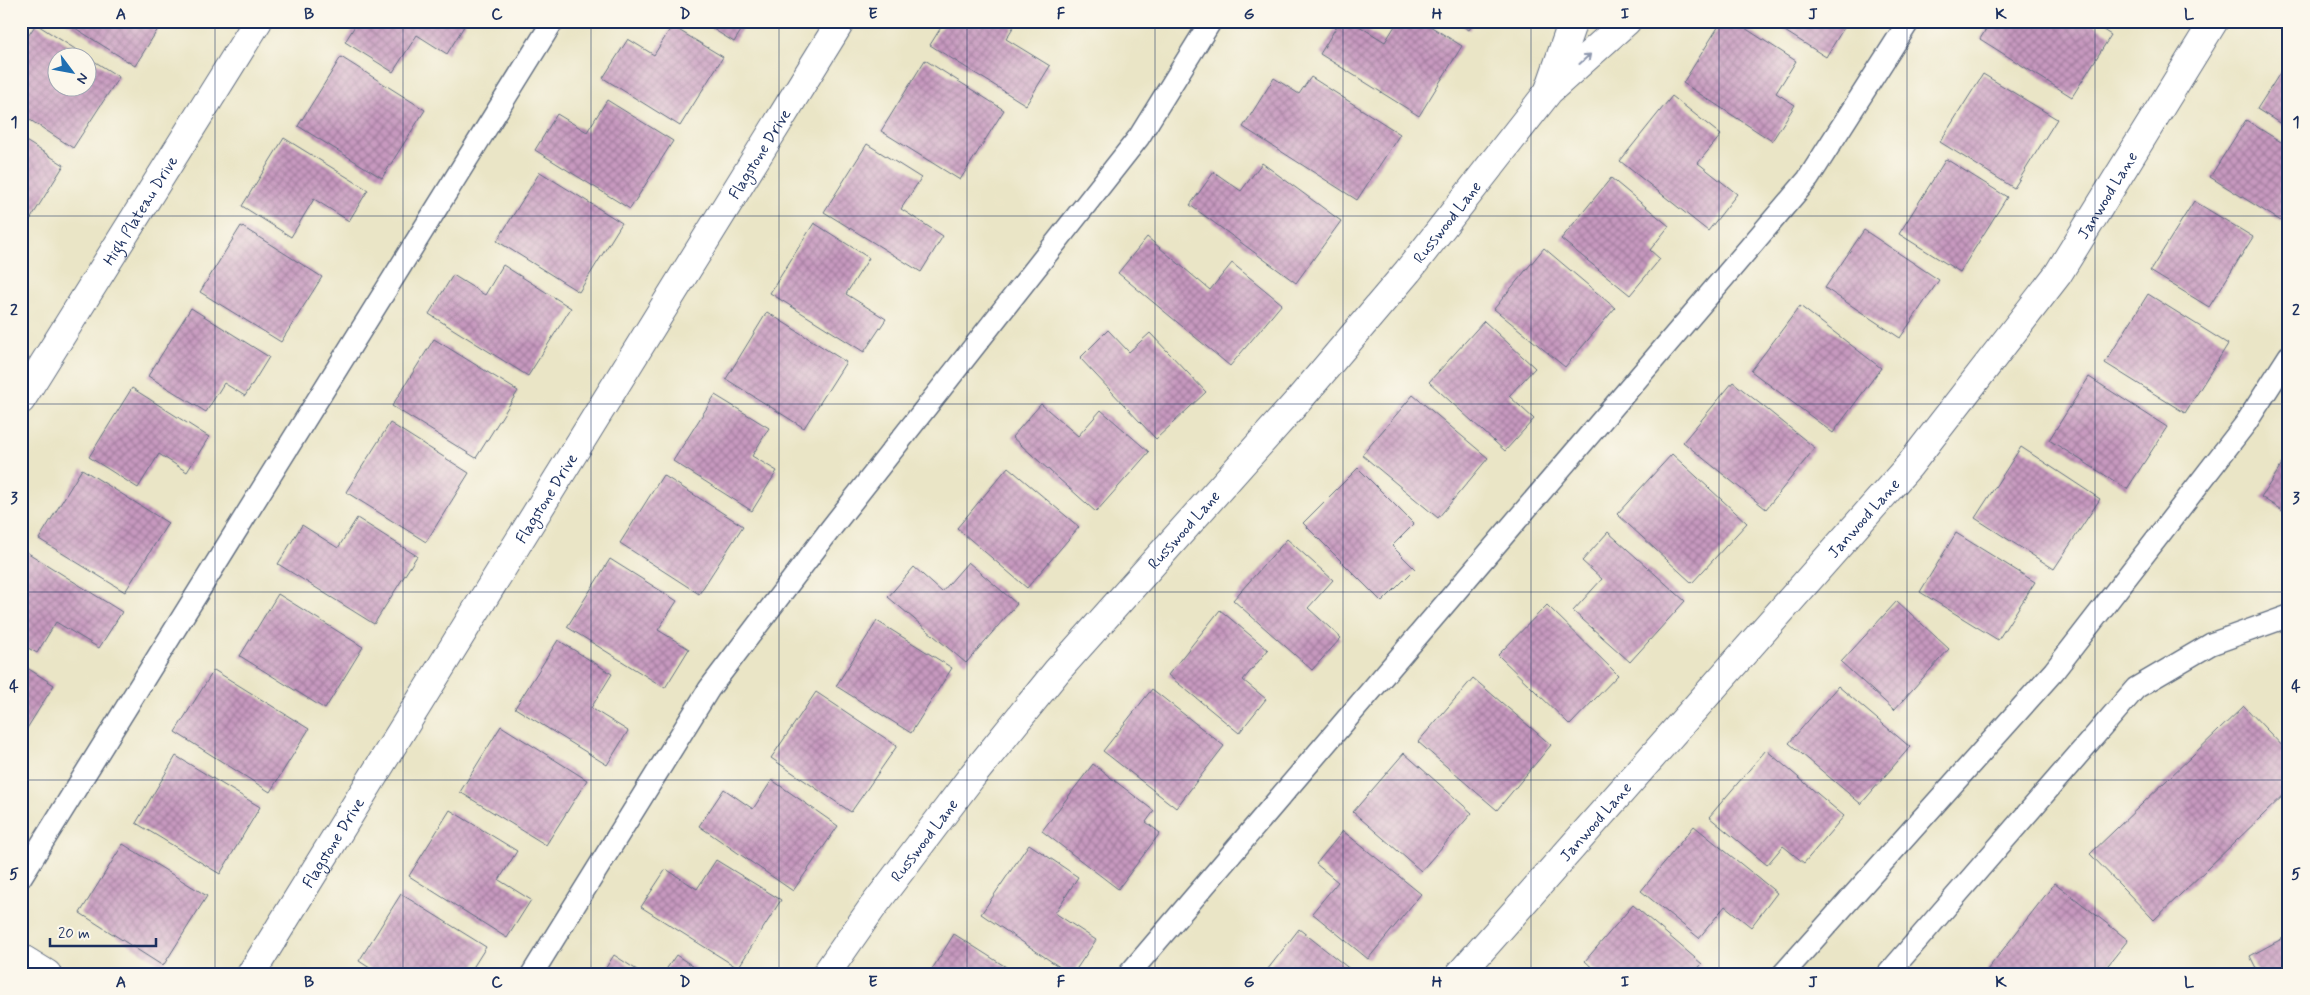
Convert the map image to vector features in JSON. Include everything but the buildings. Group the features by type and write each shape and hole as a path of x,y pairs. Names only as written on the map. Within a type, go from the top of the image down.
{"street":[{"name":"High Plateau Drive","path":"21,400 258,21"},
{"name":"Flagstone Drive","path":"251,974 841,21"},
{"name":"Russwood Lane","path":"1549,91 1573,21"},
{"name":"Russwood Lane","path":"826,974 872,908 973,775 1057,671 1297,402 1408,271 1549,91 1627,21"},
{"name":"Janwood Lane","path":"1460,974 1909,466 2058,274 2214,21"},
{"path":"21,958 47,974"}],"lane":[{"path":"21,877 553,21"},
{"path":"532,974 709,689 826,534 1139,137 1211,21"},
{"path":"1129,974 1808,179 1909,21"},
{"path":"1783,974 2054,671 2246,423 2289,356"},
{"path":"1888,974 2136,688 2210,644 2289,616"}]}
